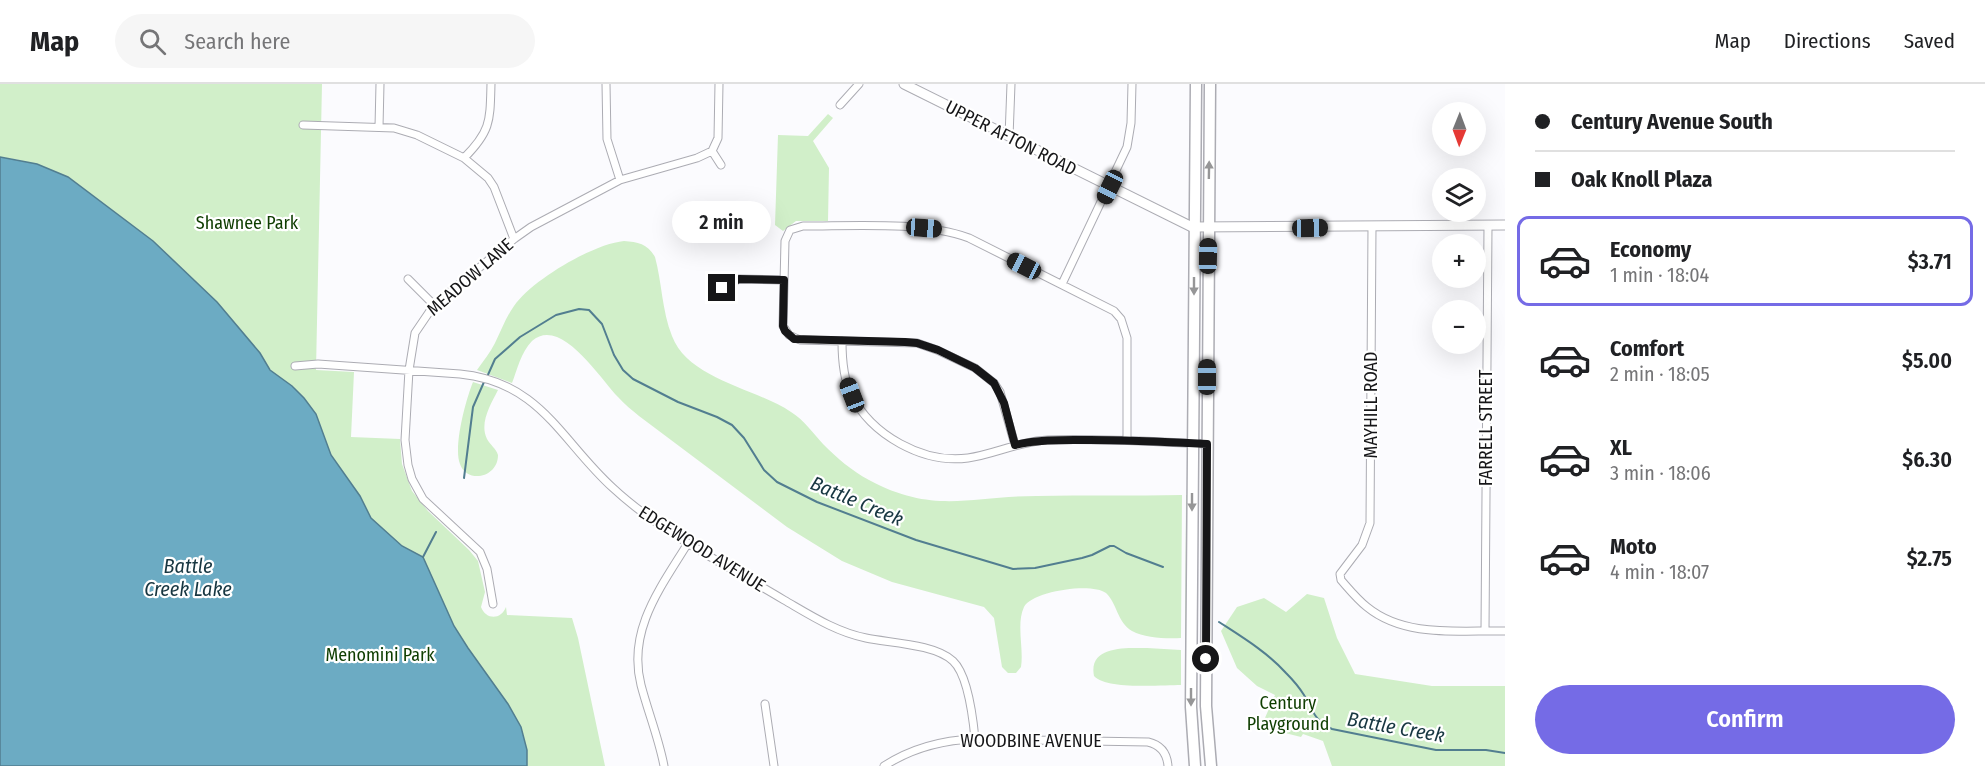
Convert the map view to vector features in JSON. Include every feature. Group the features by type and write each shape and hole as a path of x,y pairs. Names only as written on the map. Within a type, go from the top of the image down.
{"main road":[{"path":"1195,766 1191,707 1196,84"},
{"path":"1210,84 1206,706 1211,766"}],"street":[{"path":"379,127 380,84"},
{"path":"464,158 477,145 488,126 491,84"},
{"path":"606,84 607,139 620,180"},
{"path":"719,84 718,138 712,151 721,165"},
{"path":"840,105 859,84"},
{"name":"UPPER AFTON ROAD","path":"904,84 1194,228 1505,225"},
{"path":"1009,137 1011,84"},
{"path":"1062,284 1127,147 1131,123 1132,84"},
{"path":"303,125 379,127 406,131 464,158 488,178 494,187 514,239"},
{"name":"MEADOW LANE","path":"493,604 487,569 480,552 423,499 411,479 405,440 409,370 416,333 434,305 514,239 541,222 620,180 697,159 712,151"},
{"name":"FARRELL STREET","path":"1485,631 1488,226"},
{"path":"1015,445 1000,392 994,383 975,368 938,350 917,343 800,340 789,335 783,326 786,235 795,227 936,229 957,234 1114,311 1126,329 1127,440"},
{"name":"MAYHILL ROAD","path":"1372,227 1370,523 1362,545 1340,574 1341,580 1366,606 1393,622 1429,630 1485,631"},
{"path":"408,279 434,305"},
{"path":"722,288 739,279 784,280"},
{"path":"842,341 844,369 852,395 871,421 890,437 917,452 968,458 1041,440 1127,440 1207,444"},
{"name":"EDGEWOOD AVENUE","path":"295,366 313,364 409,370 480,377 496,382 537,406 560,428 610,486 648,517 688,543 836,629 850,634 936,651 945,655 962,674 975,739"},
{"path":"664,766 640,682 639,643 643,623 652,602 688,543"},
{"path":"1485,631 1505,631"},
{"path":"765,704 774,766"},
{"name":"WOODBINE AVENUE","path":"884,766 928,746 975,739 1148,742 1164,750 1168,766"}],"green space":[{"path":"0,84 322,84 316,370 354,372 351,437 400,439 402,464 412,491 428,511 478,561 485,592 481,607 486,614 497,616 506,607 507,615 572,618 605,766 268,766 274,374 217,302 153,241 68,177 19,160 0,157"},
{"path":"828,114 833,118 813,141 829,168 828,221 796,221 783,231 775,225 778,135 808,136"},
{"path":"624,241 642,245 649,249 655,257 666,317 672,336 680,351 692,363 707,373 796,415 845,464 869,480 892,491 913,497 953,501 1037,496 1182,495 1181,638 1156,637 1132,631 1123,623 1110,597 1099,590 1076,588 1063,590 1038,597 1029,601 1024,607 1020,628 1021,667 1016,673 1008,673 1002,667 994,618 984,607 892,582 842,561 787,527 639,416 620,400 580,353 555,336 543,335 528,345 512,383 477,370 493,347 514,306 534,285 580,256"},
{"path":"473,382 498,390 489,407 484,427 487,439 498,455 497,463 493,469 482,476 469,474 464,470 458,456 461,423"},
{"path":"1186,495 1188,495 1187,638 1185,640"},
{"name":"Century Playground","path":"1307,594 1324,598 1337,638 1355,674 1432,686 1505,686 1505,766 1332,766 1323,741 1303,734 1301,737 1261,727 1275,695 1257,686 1237,668 1221,631 1237,607 1264,598 1286,612"},
{"path":"1147,648 1181,650 1181,685 1122,685 1094,676 1094,666 1103,654 1111,650"}],"water":[{"name":"Battle Creek Lake","path":"0,157 37,164 68,177 153,241 217,302 260,353 270,370 304,398 316,414 331,455 360,496 371,518 402,546 423,557 454,626 508,704 521,727 527,750 527,766 0,766"}],"waterway":[{"name":"Battle Creek","path":"487,377 495,359 520,337 556,315 579,309 589,310 602,324 614,355 623,370 633,379 678,402 732,425 744,438 764,470 777,482 817,502 916,540 1013,569 1035,568 1082,558 1110,546 1163,567"},
{"name":"Battle Creek","path":"464,478 473,407 484,382"},
{"name":"Battle Creek","path":"423,557 436,532"},
{"name":"Battle Creek","path":"1219,622 1279,665 1300,689 1318,719 1332,729 1436,750 1486,750 1505,753"}],"route":[{"path":"722,288 739,279 784,280 783,326 794,339 917,343 938,350 975,368 994,383 1000,392 1015,445 1034,440 1127,440 1207,444 1206,659"}],"park label":[{"name":"Shawnee Park","path":"247,223"},
{"name":"Menomini Park","path":"380,655"}]}
